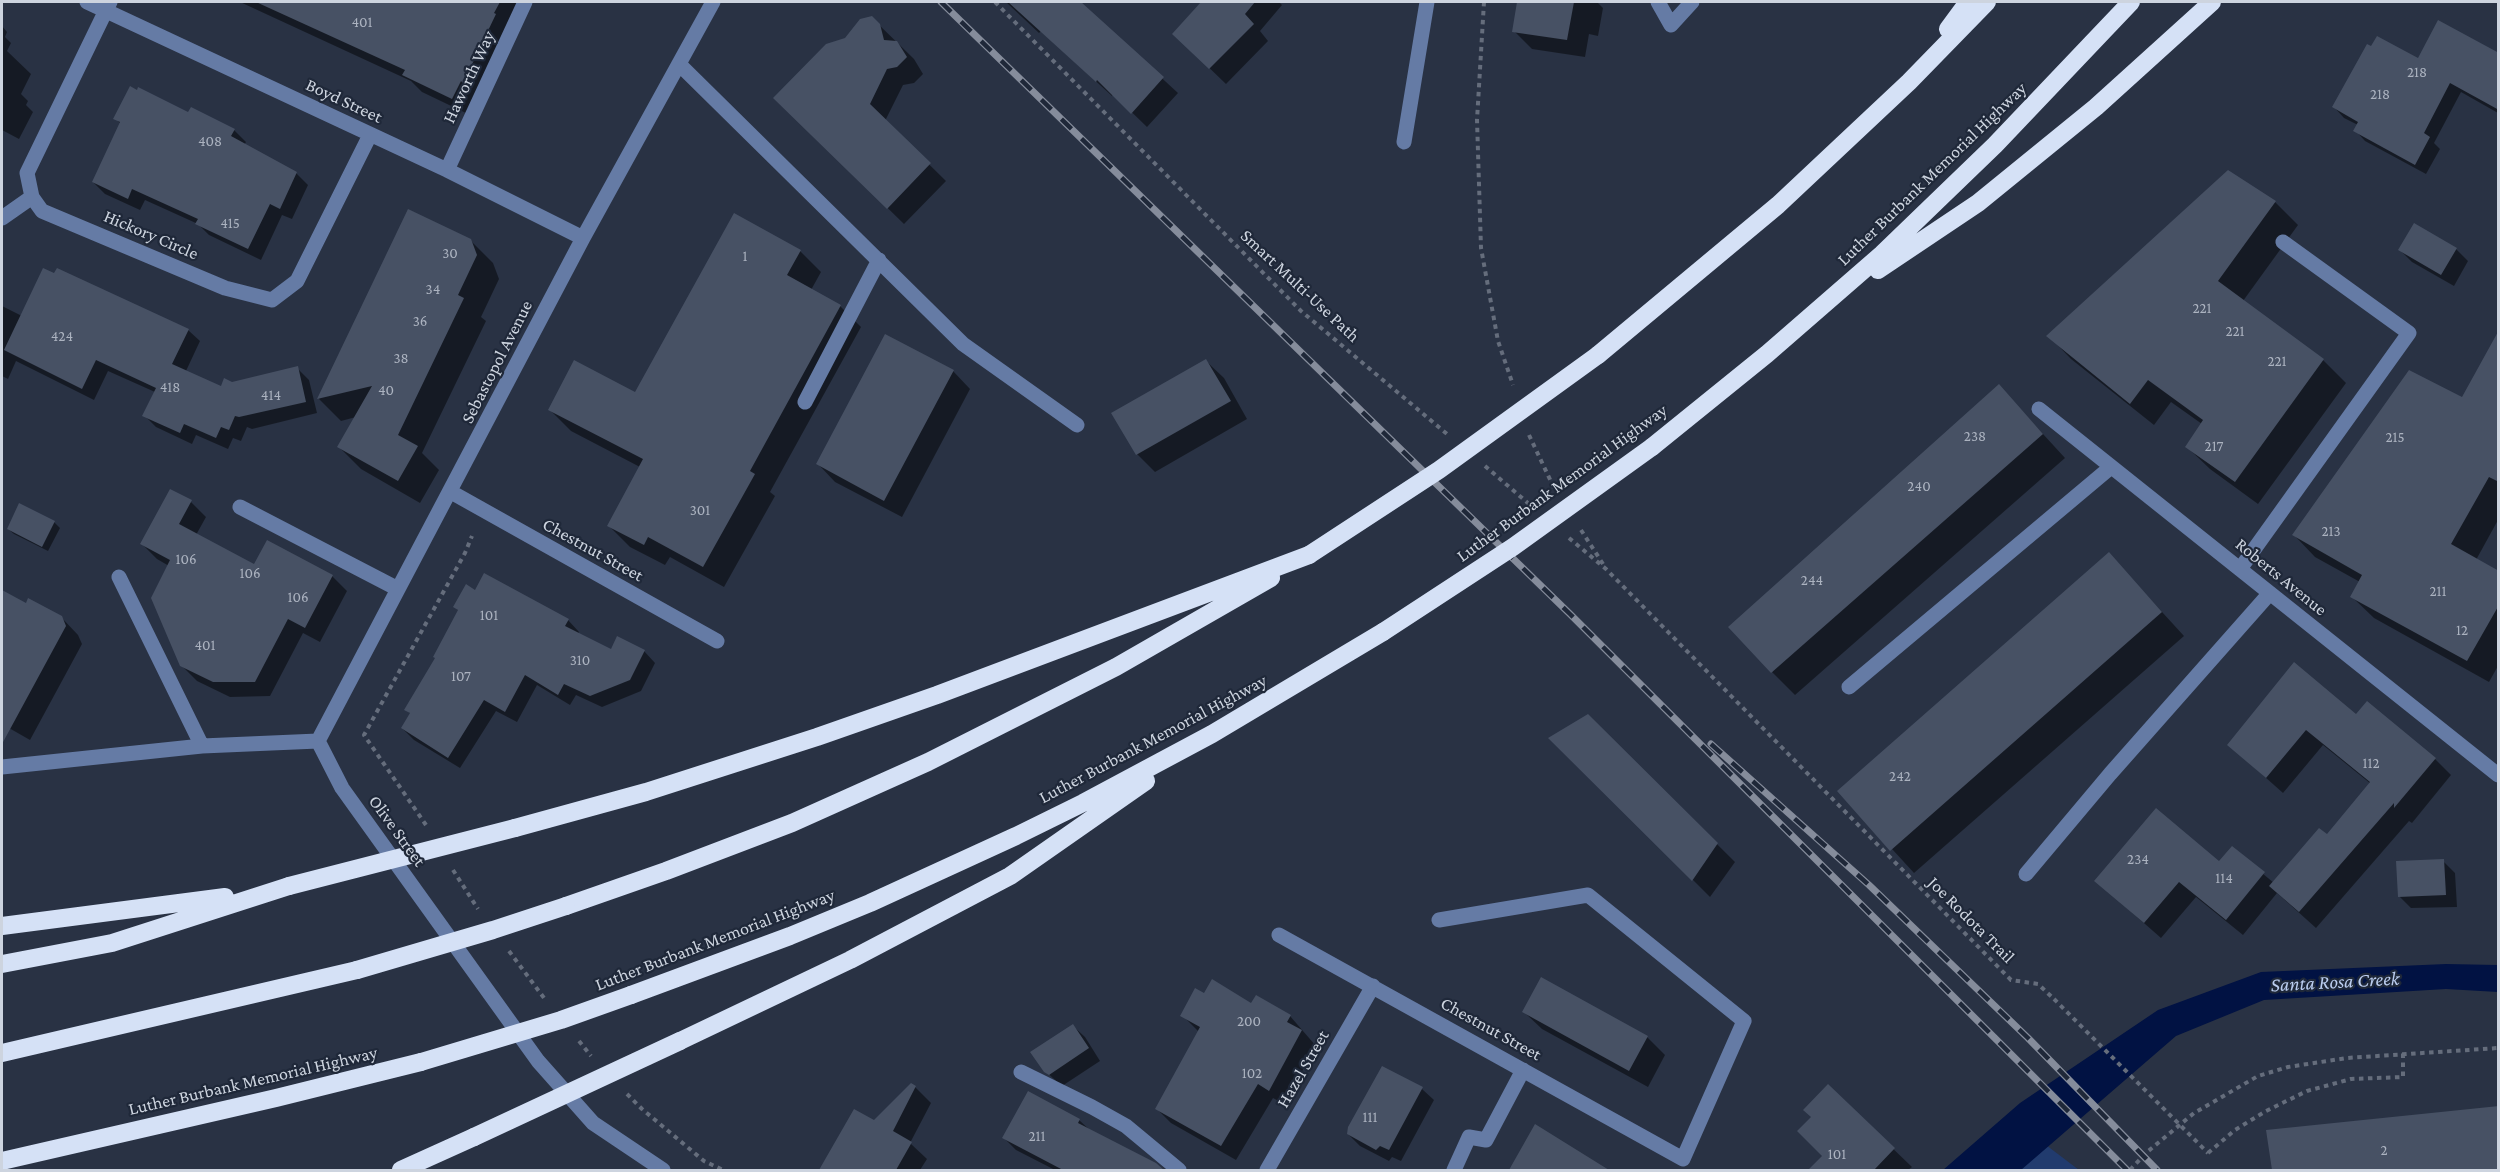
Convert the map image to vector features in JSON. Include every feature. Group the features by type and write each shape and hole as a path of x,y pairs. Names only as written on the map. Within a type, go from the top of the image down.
{"highway":[{"path":"1909,82 1968,2"},
{"path":"2,1053 357,969 493,930 566,906 792,823 928,762 1116,667 1309,555 1449,463 1598,355 1778,205 1909,82 1987,2"},
{"name":"Luther Burbank Memorial Highway","path":"2,1161 421,1062 561,1020 790,936 870,903 1083,803 1212,734 1383,632 1513,547 1652,447 1767,354 1882,254 1995,145 2131,2"},
{"path":"1821,307 1978,203 2096,107 2212,2"},
{"path":"2,964 112,943 289,886 646,792 828,733 1309,555"},
{"path":"401,1170 850,960 1010,876 1212,734"},
{"path":"2,926 134,910 289,886"}],"street":[{"name":"Boyd Street","path":"87,2 108,6 583,238"},
{"name":"Haworth Way","path":"447,170 525,2"},
{"name":"Sebastopol Avenue","path":"318,741 583,238 713,2"},
{"path":"1404,142 1427,2"},
{"path":"1658,2 1671,25 1692,2"},
{"path":"2,218 32,197 27,173 108,6"},
{"path":"679,64 963,344 1077,425"},
{"name":"Hickory Circle","path":"32,197 42,211 225,288 272,300 297,281 370,135"},
{"path":"2240,569 2409,333 2283,242"},
{"path":"805,402 879,260"},
{"name":"Roberts Avenue","path":"2039,409 2498,775"},
{"path":"1850,687 2111,467"},
{"name":"Chestnut Street","path":"451,492 717,641"},
{"path":"240,507 398,589"},
{"path":"118,577 202,746"},
{"path":"2026,874 2110,774 2270,593"},
{"path":"2,766 202,746 318,741"},
{"name":"Olive Street","path":"318,741 342,788 538,1061 593,1123 663,1170"},
{"name":"Chestnut Street","path":"1278,935 1683,1159 1744,1021 1588,894 1439,920"},
{"name":"Hazel Street","path":"1267,1170 1373,986"},
{"path":"1454,1170 1469,1137 1486,1140 1523,1070"},
{"path":"1021,1072 1126,1126 1179,1170"}],"path":[{"name":"Smart Multi-Use Path","path":"995,2 1301,311 1454,440"},
{"path":"1484,2 1477,120 1481,248 1498,341 1516,396"},
{"path":"1527,429 1548,478 1559,496"},
{"path":"1481,463 1534,508"},
{"path":"1577,524 1606,569"},
{"path":"1562,531 1606,569"},
{"path":"429,830 364,735 465,553 472,536"},
{"name":"Joe Rodota Trail","path":"1606,569 2011,980 2038,984 2208,1153 2235,1130 2266,1111 2307,1092 2351,1079 2403,1077 2403,1053"},
{"path":"452,869 483,916"},
{"path":"503,943 550,1006"},
{"path":"578,1040 592,1057"},
{"path":"2130,1170 2146,1153 2194,1113 2258,1076 2288,1067 2403,1053 2499,1048"},
{"path":"620,1087 695,1154 723,1170"}],"shaded area":[{"path":"2021,1126 2079,1170 1945,1170"}],"water":[{"name":"Santa Rosa Creek","path":"2446,964 2498,965 2498,992 2446,989 2264,1000 2176,1036 2021,1170 1943,1170 2020,1103 2158,1010 2261,972"}],"building":[{"path":"256,2 500,2 463,83 461,81 452,99 402,75 405,70"},
{"path":"1008,2 1081,2 1164,77 1131,114 1097,80 1096,82"},
{"path":"1201,2 1255,2 1245,14 1254,24 1209,69 1172,34"},
{"path":"1517,2 1574,2 1567,40 1512,32"},
{"path":"872,16 880,24 884,40 897,41 907,57 897,67 887,69 870,104 931,163 887,209 773,98 826,44 845,38 860,19"},
{"path":"2438,20 2499,53 2499,110 2450,83 2424,133 2430,137 2415,165 2353,131 2358,122 2332,107 2367,44 2371,46 2377,36 2418,58"},
{"path":"130,86 137,90 138,87 188,112 191,107 235,129 231,136 297,172 280,209 270,204 248,249 195,224 198,219 132,189 128,199 92,182 120,122 113,119"},
{"path":"2228,170 2276,201 2218,281 2324,359 2235,482 2185,447 2203,420 2148,380 2130,404 2046,336"},
{"path":"408,209 471,239 477,255 458,295 464,298 398,435 418,446 398,481 337,447 372,386 317,399"},
{"path":"734,213 801,250 787,275 841,305 750,471 755,474 703,567 648,537 644,545 607,526 643,459 548,410 574,360 635,392"},
{"path":"2414,223 2457,248 2441,275 2398,250"},
{"path":"43,268 54,273 57,268 189,329 172,364 221,386 224,378 232,382 298,366 306,402 235,416 229,430 221,427 216,438 184,424 180,433 142,416 156,388 96,360 82,389 4,350"},
{"path":"2499,330 2499,482 2489,477 2451,544 2499,571 2499,605 2467,661 2350,597 2362,575 2292,535 2409,370 2462,397"},
{"path":"885,334 954,370 884,501 816,464"},
{"path":"1206,359 1231,401 1136,455 1111,413"},
{"path":"1999,384 2043,434 1771,673 1728,627"},
{"path":"170,489 192,500 179,524 254,564 267,540 333,575 305,628 288,619 255,682 213,682 180,666 151,598 170,560 140,544"},
{"path":"19,503 55,521 42,547 7,529"},
{"path":"2109,552 2162,612 1890,851 1837,791"},
{"path":"484,573 569,619 565,626 611,649 617,636 645,650 630,680 590,696 564,684 558,695 525,675 505,712 484,700 448,758 401,728 410,713 404,710 435,658 433,657 458,610 453,607 466,584 475,590"},
{"path":"2,590 26,603 28,598 62,616 66,626 2,744"},
{"path":"2294,662 2356,714 2367,701 2436,758 2394,808 2394,803 2299,912 2269,886 2319,828 2327,834 2370,782 2306,730 2266,778 2227,745"},
{"path":"1588,714 1718,843 1692,881 1548,738"},
{"path":"2156,808 2219,861 2232,846 2265,872 2226,920 2179,882 2144,923 2094,881"},
{"path":"2444,859 2446,895 2398,897 2396,861"},
{"path":"1541,977 1648,1036 1629,1071 1522,1012"},
{"path":"1212,979 1251,1003 1256,995 1291,1015 1287,1022 1302,1030 1269,1091 1258,1084 1221,1146 1155,1109 1200,1027 1180,1016 1195,988 1204,993"},
{"path":"1073,1024 1089,1048 1049,1075 1044,1072 1030,1052"},
{"path":"1382,1066 1423,1087 1389,1150 1380,1146 1376,1150 1347,1134 1348,1127"},
{"path":"911,1083 916,1086 893,1131 912,1142 896,1170 819,1170 854,1109 874,1120"},
{"path":"1828,1084 1895,1148 1874,1170 1808,1170 1822,1156 1797,1131 1811,1117 1803,1110"},
{"path":"1028,1091 1080,1119 1078,1123 1156,1163 1164,1170 1063,1170 1002,1138"},
{"path":"2499,1106 2499,1170 2272,1170 2266,1130"},
{"path":"1535,1124 1609,1170 1509,1170"}],"railway":[{"path":"941,2 1570,614 2127,1170"},
{"path":"1711,744 1869,885 2028,1038 2157,1170"}]}
